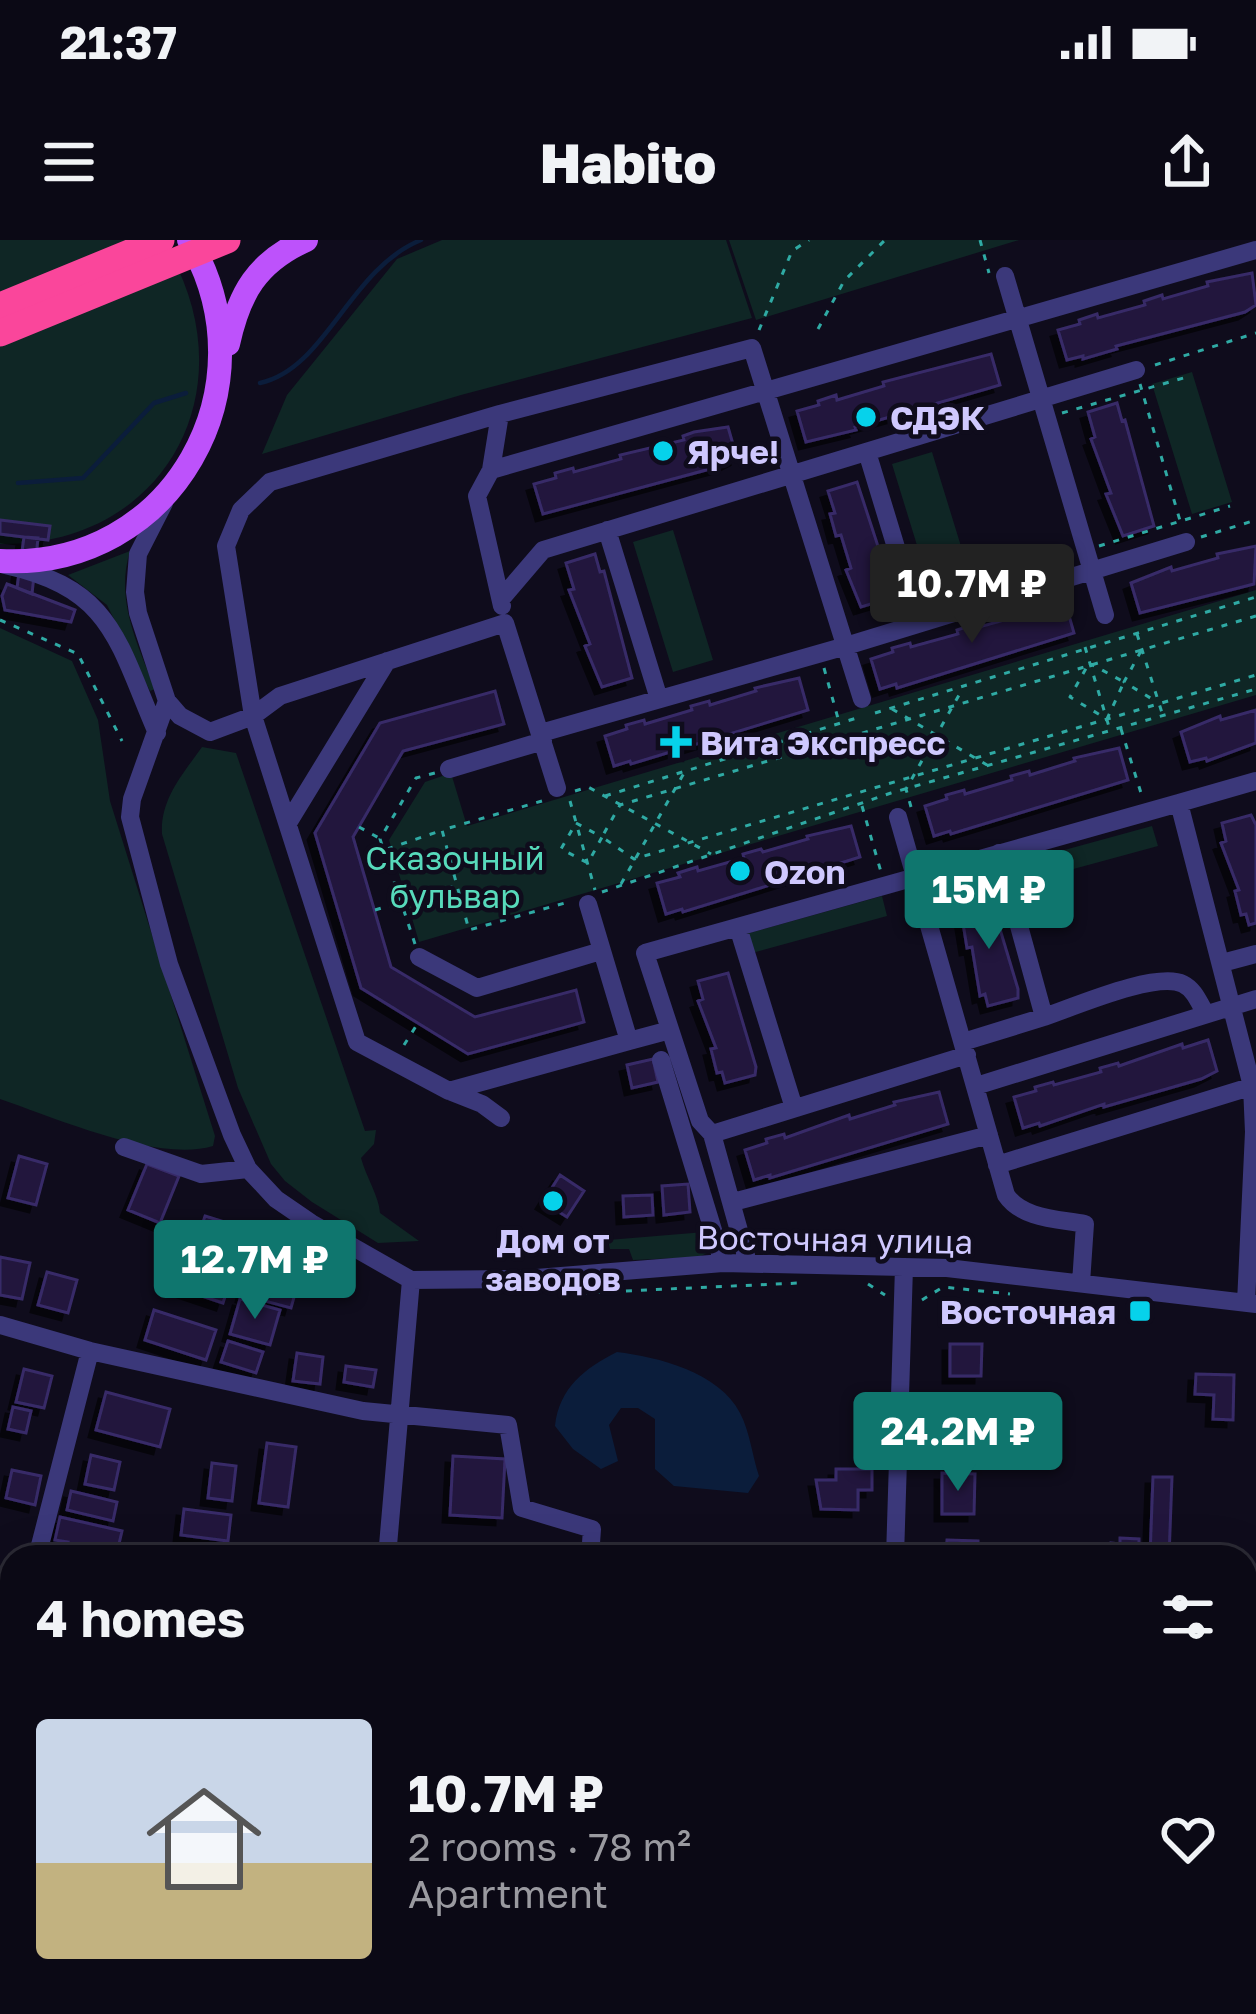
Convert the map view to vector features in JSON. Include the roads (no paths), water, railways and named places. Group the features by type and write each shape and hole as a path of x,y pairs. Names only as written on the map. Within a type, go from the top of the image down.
{"highway":[{"path":"0,306 161,240"},
{"path":"0,333 227,240"}],"main road":[{"path":"189,240 204,268 218,313 218,388"},
{"path":"0,562 56,557 103,541 145,514 179,478 204,435 234,316 247,285 265,263 306,240"}],"street":[{"path":"491,470 1256,250"},
{"path":"998,278 1016,321 1105,615"},
{"path":"501,1118 357,1042 253,716 226,546 241,510 270,482 500,414 752,348 862,699"},
{"path":"501,599 543,550 792,473 1139,380"},
{"path":"500,414 491,470 476,496 505,623 542,737 552,793"},
{"path":"867,452 919,623"},
{"path":"179,478 144,537 135,569 138,614 167,701 180,716 210,732 253,716 280,696 505,623"},
{"path":"608,530 659,699"},
{"path":"449,769 659,699 1186,542"},
{"path":"0,562 66,584 97,608 111,628 157,733"},
{"path":"288,823 387,661"},
{"path":"167,701 130,817 169,964 232,1135 248,1169 276,1199 411,1280 387,1545"},
{"path":"748,1262 712,1134 700,1121 645,953 1256,781"},
{"path":"1179,803 1254,1086 1251,1304"},
{"path":"905,815 915,877 997,1165 1013,1206 1038,1216 1085,1224 1082,1282"},
{"path":"998,853 1044,1017"},
{"path":"581,902 602,951 628,1041"},
{"path":"739,927 794,1108"},
{"path":"419,957 477,988 602,951"},
{"path":"1222,963 1256,954"},
{"path":"712,1134 1151,983 1171,980 1193,991 1206,1014"},
{"path":"976,1086 1256,999"},
{"path":"449,1091 670,1030"},
{"path":"661,1060 723,1263"},
{"path":"997,1165 1254,1086"},
{"path":"733,1202 989,1135"},
{"path":"124,1147 201,1174 248,1169"},
{"name":"Восточная улица","path":"411,1280 524,1280 748,1262 947,1268 1251,1304"},
{"path":"895,1545 904,1267"},
{"path":"0,1325 90,1352 399,1416 508,1425 522,1508 592,1529 591,1545"},
{"path":"40,1545 90,1352"}],"water":[{"path":"617,1352 686,1369 730,1399 743,1420 759,1476 748,1493 674,1486 655,1469 655,1419 638,1408 621,1408 609,1425 618,1461 601,1469 573,1449 555,1426 562,1401 584,1372"}],"waterway":[{"path":"260,383 303,359 375,273 421,240"},
{"path":"18,483 83,478 154,403 186,393"}],"place":[{"name":"СДЭК","path":"866,417"},
{"name":"Ярче!","path":"663,451"},
{"name":"Вита Экспресс","path":"676,742"},
{"name":"Ozon","path":"740,871"},
{"name":"Дом от заводов","path":"553,1201"},
{"name":"Восточная","path":"1140,1311"}],"park label":[{"name":"Сказочный бульвар","path":"455,876"}]}
